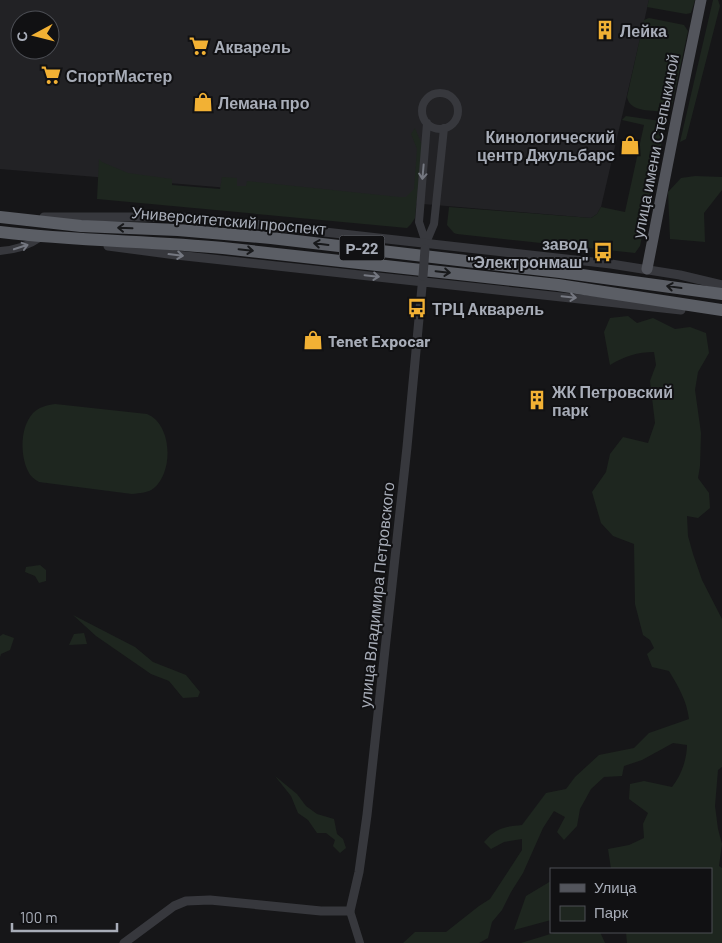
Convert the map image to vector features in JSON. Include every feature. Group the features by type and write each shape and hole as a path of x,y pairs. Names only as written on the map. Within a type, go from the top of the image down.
{"highway":[{"name":"Университетский проспект","path":"0,217 81,226 178,230 271,238 551,271 722,294"},
{"name":"Университетский проспект","path":"0,232 41,237 223,248 558,285 722,310"}],"main road":[{"name":"улица имени Степыкиной","path":"648,269 701,0"}],"street":[{"path":"425,246 419,222 427,124 422,111 425,101 431,95 443,93 449,96 457,107 455,120 444,128 432,127 427,124"},
{"path":"425,246 434,224 444,128"},
{"name":"Университетский проспект","path":"0,217 180,217 425,246 602,263 648,269 722,285"},
{"name":"Университетский проспект","path":"41,237 176,255 423,278 722,314"},
{"path":"0,251 22,248 41,237"},
{"name":"улица Владимира Петровского","path":"350,910 359,872 367,815 406,456 425,246"},
{"path":"124,943 174,906 186,901 210,900 321,911 350,910 360,943"}],"shaded area":[{"path":"0,0 649,0 601,207 597,214 591,218 0,169"}],"green space":[{"path":"649,0 695,0 691,13 686,14 647,7"},
{"path":"713,0 718,0 720,6 686,139 680,142"},
{"path":"649,18 684,25 688,31 671,110 667,112 637,108 629,102 627,97 644,20"},
{"path":"626,116 660,121 665,127 640,246 635,253 457,234 447,225 449,207 591,218 597,214 601,207 625,212 644,125 622,120"},
{"path":"415,128 422,145 415,218 407,228 97,199 99,159 128,173 172,179 172,185 220,189 222,177 237,178 237,186 246,186 247,181 406,197 414,189 417,149 411,134"},
{"path":"695,176 722,177 722,190 704,213 705,242 670,239 668,192 681,178"},
{"path":"628,316 637,323 653,318 675,329 690,327 706,333 709,353 698,372 695,390 701,433 698,478 709,493 710,508 698,518 687,516 688,536 693,554 702,580 722,619 722,767 718,770 715,806 722,844 719,866 722,868 722,943 627,943 626,933 712,933 712,868 611,868 608,849 629,845 644,838 643,824 648,813 629,799 630,784 644,781 672,787 683,767 687,745 673,743 642,760 624,766 622,776 604,777 591,789 580,809 577,826 564,840 557,832 565,817 554,811 543,828 523,873 502,910 492,922 488,938 479,943 403,943 415,932 446,932 490,899 522,850 522,839 504,842 491,849 484,842 492,834 505,828 522,825 546,793 566,789 575,777 599,755 634,748 649,733 689,719 679,688 669,671 652,667 647,654 654,648 650,640 643,635 635,604 634,544 613,536 601,523 592,492 606,472 610,454 623,437 648,443 655,423 650,381 656,365 654,352 631,355 610,365 604,332 610,318"},
{"path":"55,404 147,414 155,419 165,437 167,460 165,471 154,488 149,491 132,494 35,480 25,464 23,449 24,433 33,413 38,409"},
{"path":"40,565 46,570 46,581 39,583 35,576 25,572 26,567"},
{"path":"73,615 135,647 153,662 186,675 200,692 198,697 183,698 169,681 151,674 96,636"},
{"path":"84,633 87,644 69,645 74,634"},
{"path":"3,634 14,638 10,650 1,654 0,657 0,636"},
{"path":"275,776 297,794 306,806 317,814 334,819 337,834 343,839 346,848 340,853 333,846 335,840 326,833 317,833 308,820 298,813 291,796"},
{"path":"550,882 550,920 514,930 526,896"},
{"path":"554,933 600,933 605,943 521,943"}],"place":[{"name":"Лейка","path":"605,30"},
{"name":"Акварель","path":"199,46"},
{"name":"СпортМастер","path":"51,75"},
{"name":"Лемана про","path":"203,102"},
{"name":"Кинологический центр Джульбарс","path":"630,145"},
{"name":"завод \"Электронмаш\"","path":"603,252"},
{"name":"ТРЦ Акварель","path":"417,308"},
{"name":"Tenet Expocar","path":"313,340"},
{"name":"ЖК Петровский парк","path":"537,400"}]}
